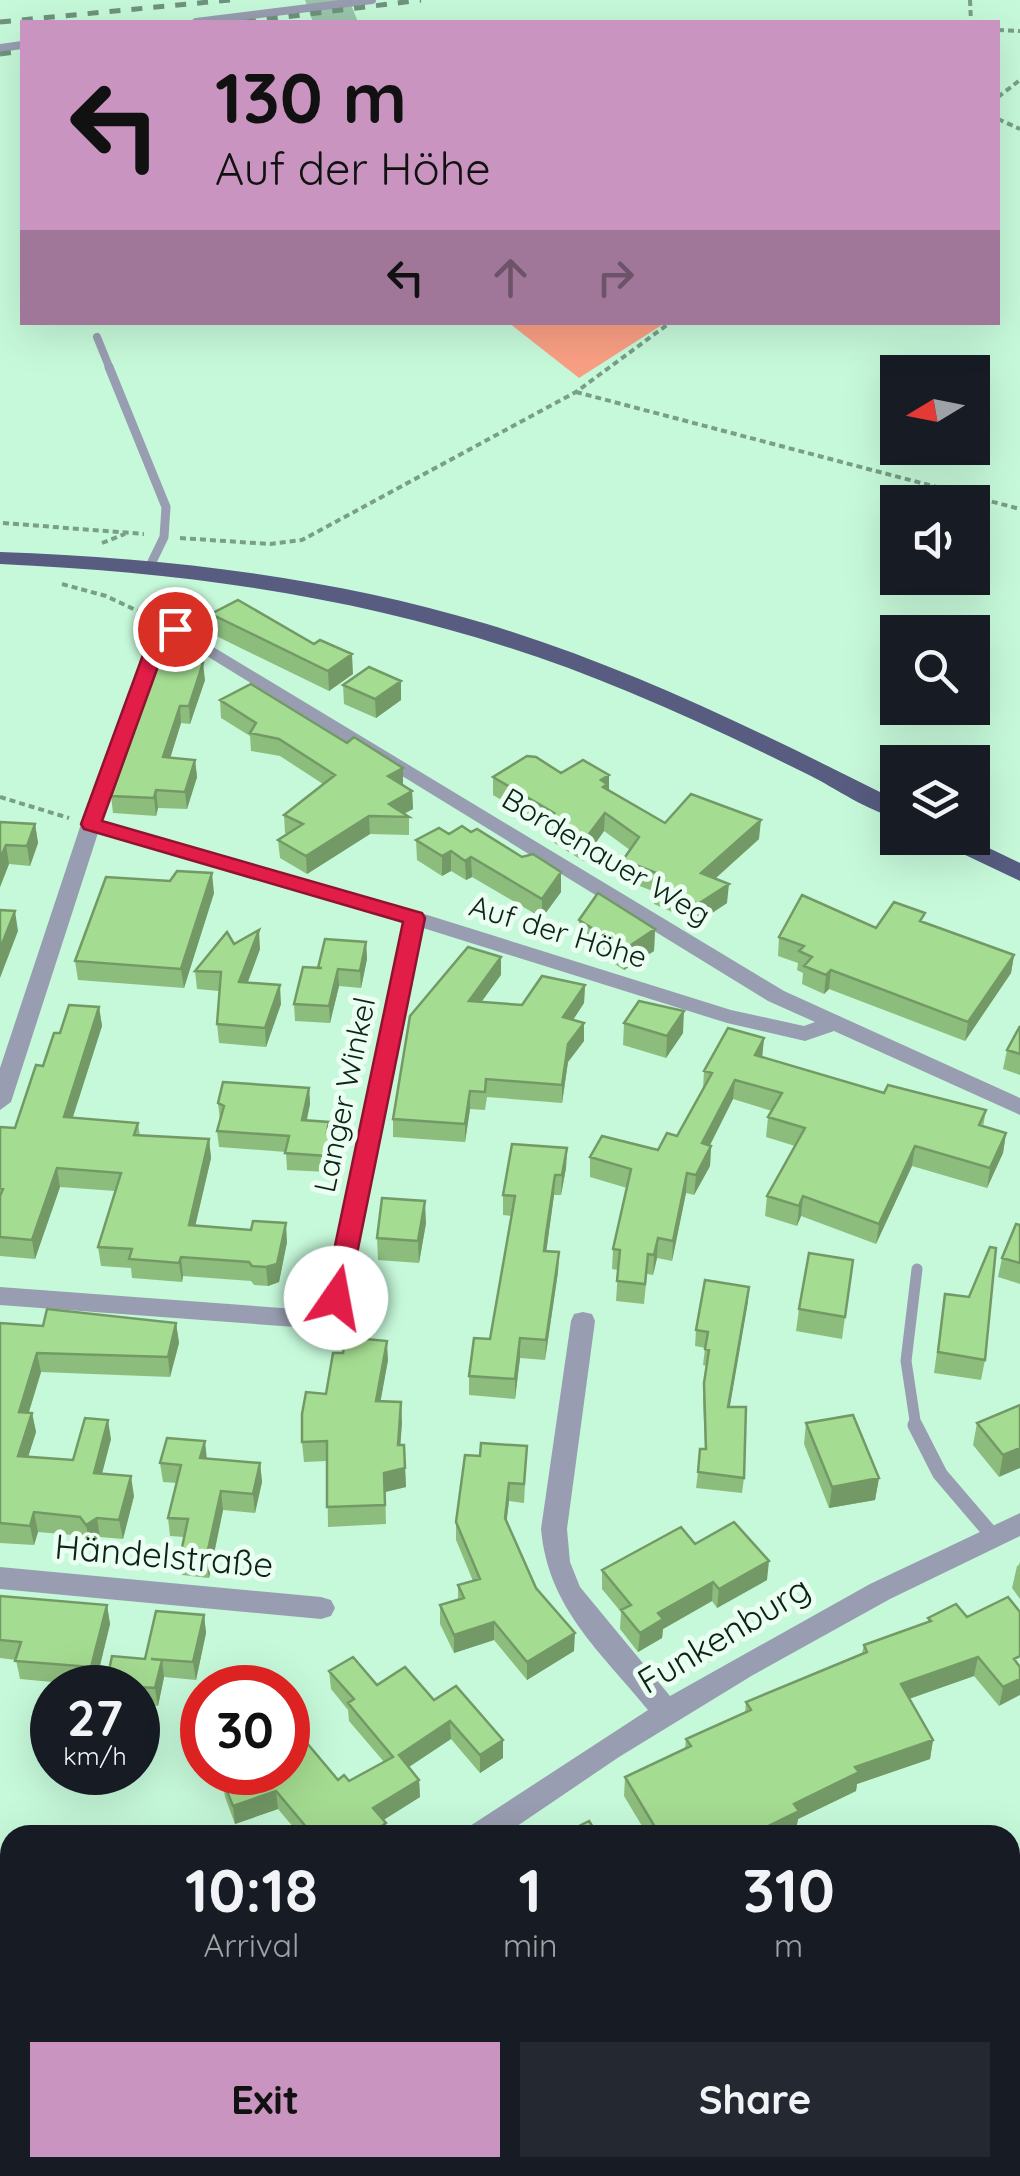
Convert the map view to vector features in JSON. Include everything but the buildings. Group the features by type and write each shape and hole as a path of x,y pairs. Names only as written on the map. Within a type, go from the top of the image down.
{"main road":[{"path":"0,558 150,566 269,581 478,628 585,666 685,708 880,802"},
{"path":"983,855 1020,874"}],"street":[{"path":"0,1102 91,824 156,644 175,629"},
{"name":"Bordenauer Weg","path":"175,629 776,996 1020,1108"},
{"name":"Auf der Höhe","path":"91,824 414,918 728,1016 805,1034 834,1023"},
{"name":"Langer Winkel","path":"0,1296 310,1319 328,1314 336,1298 414,918"},
{"path":"583,1322 554,1529 557,1562 569,1593 668,1714"},
{"name":"Funkenburg","path":"494,1825 552,1785 850,1607 1020,1524"},
{"name":"Händelstraße","path":"0,1578 321,1608"}],"lane":[{"path":"212,20 372,0"},
{"path":"97,336 166,507 164,537 150,566"},
{"path":"917,1268 906,1362 908,1406 926,1452 993,1536"}],"path":[{"path":"1000,95 1020,80"},
{"path":"3,523 270,544 302,540 576,392 667,325"},
{"path":"576,392 1020,509"},
{"path":"48,559 38,574 106,596 175,629"},
{"path":"0,797 91,824"}],"shaded area":[{"path":"512,325 662,325 579,378"}],"taxiway":[{"path":"327,0 334,20"}],"railway":[{"path":"21,20 230,0"},
{"path":"261,20 421,0"},
{"path":"0,22 20,20"},
{"path":"0,54 20,51"}],"route":[{"path":"175,629 156,644 91,824 414,918 336,1298"}]}
